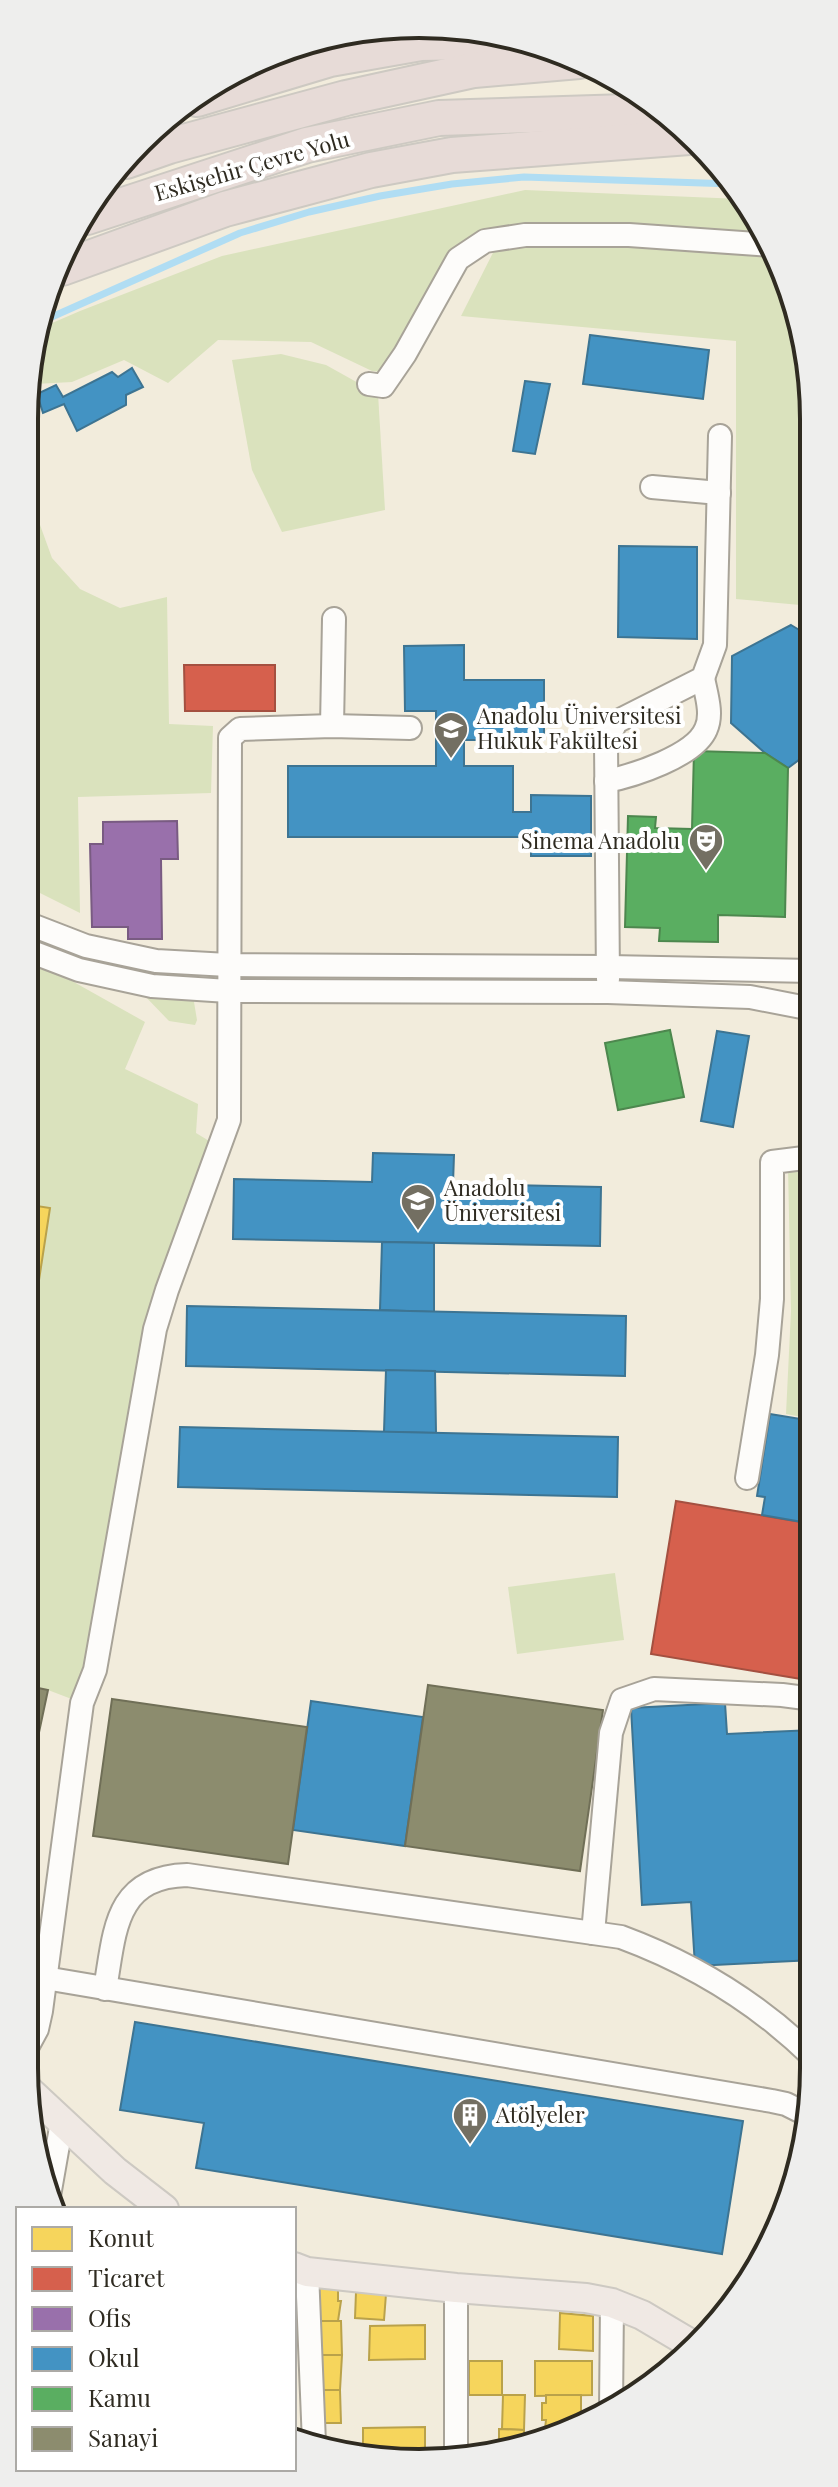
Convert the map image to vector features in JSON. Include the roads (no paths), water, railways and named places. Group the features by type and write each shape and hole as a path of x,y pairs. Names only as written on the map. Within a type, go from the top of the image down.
{"highway":[{"path":"228,90 330,59 421,43 475,42"},
{"name":"Eskişehir Çevre Yolu","path":"146,154 360,95 474,70 555,63"},
{"name":"Eskişehir Çevre Yolu","path":"98,213 307,145 439,118 644,111"},
{"path":"71,265 225,209 371,170 452,155 675,138"}],"main road":[{"path":"40,2101 115,2171 161,2207"},
{"path":"301,2269 456,2288 586,2298 612,2303 642,2315 685,2340"}],"street":[{"path":"369,384 383,386 405,354 458,259 485,241 525,235 629,235 758,244"},
{"path":"606,781 627,777 676,756 700,739 708,726 709,709 703,678 715,645 720,436"},
{"path":"652,487 719,493"},
{"path":"332,726 334,619"},
{"path":"608,992 606,743 616,722 703,678"},
{"path":"38,2023 82,1703 95,1670 155,1329 229,1120 230,738 240,729 332,726 410,728"},
{"path":"38,927 86,946 156,961 228,965 800,971"},
{"path":"38,954 79,970 152,986 228,991 608,992 750,997 800,1007"},
{"path":"747,1478 767,1355 772,1299 772,1162 800,1158"},
{"path":"593,1933 611,1733 622,1700 654,1689 800,1697"},
{"path":"105,1989 116,1921 124,1905 143,1886 168,1875 187,1875 621,1937 655,1949 708,1976 777,2024 800,2045"},
{"path":"38,1971 45,1978 105,1989 772,2101 798,2110"},
{"path":"53,2173 62,2122"},
{"path":"301,2269 313,2434"},
{"path":"456,2288 456,2447"},
{"path":"611,2397 612,2303"}],"waterway":[{"path":"52,317 240,233 309,212 380,196 452,184 524,177 718,184"}],"place":[{"name":"Anadolu Üniversitesi Hukuk Fakültesi","path":"451,760"},
{"name":"Sinema Anadolu","path":"706,872"},
{"name":"Anadolu Üniversitesi","path":"418,1232"},
{"name":"Atölyeler","path":"470,2146"}]}
